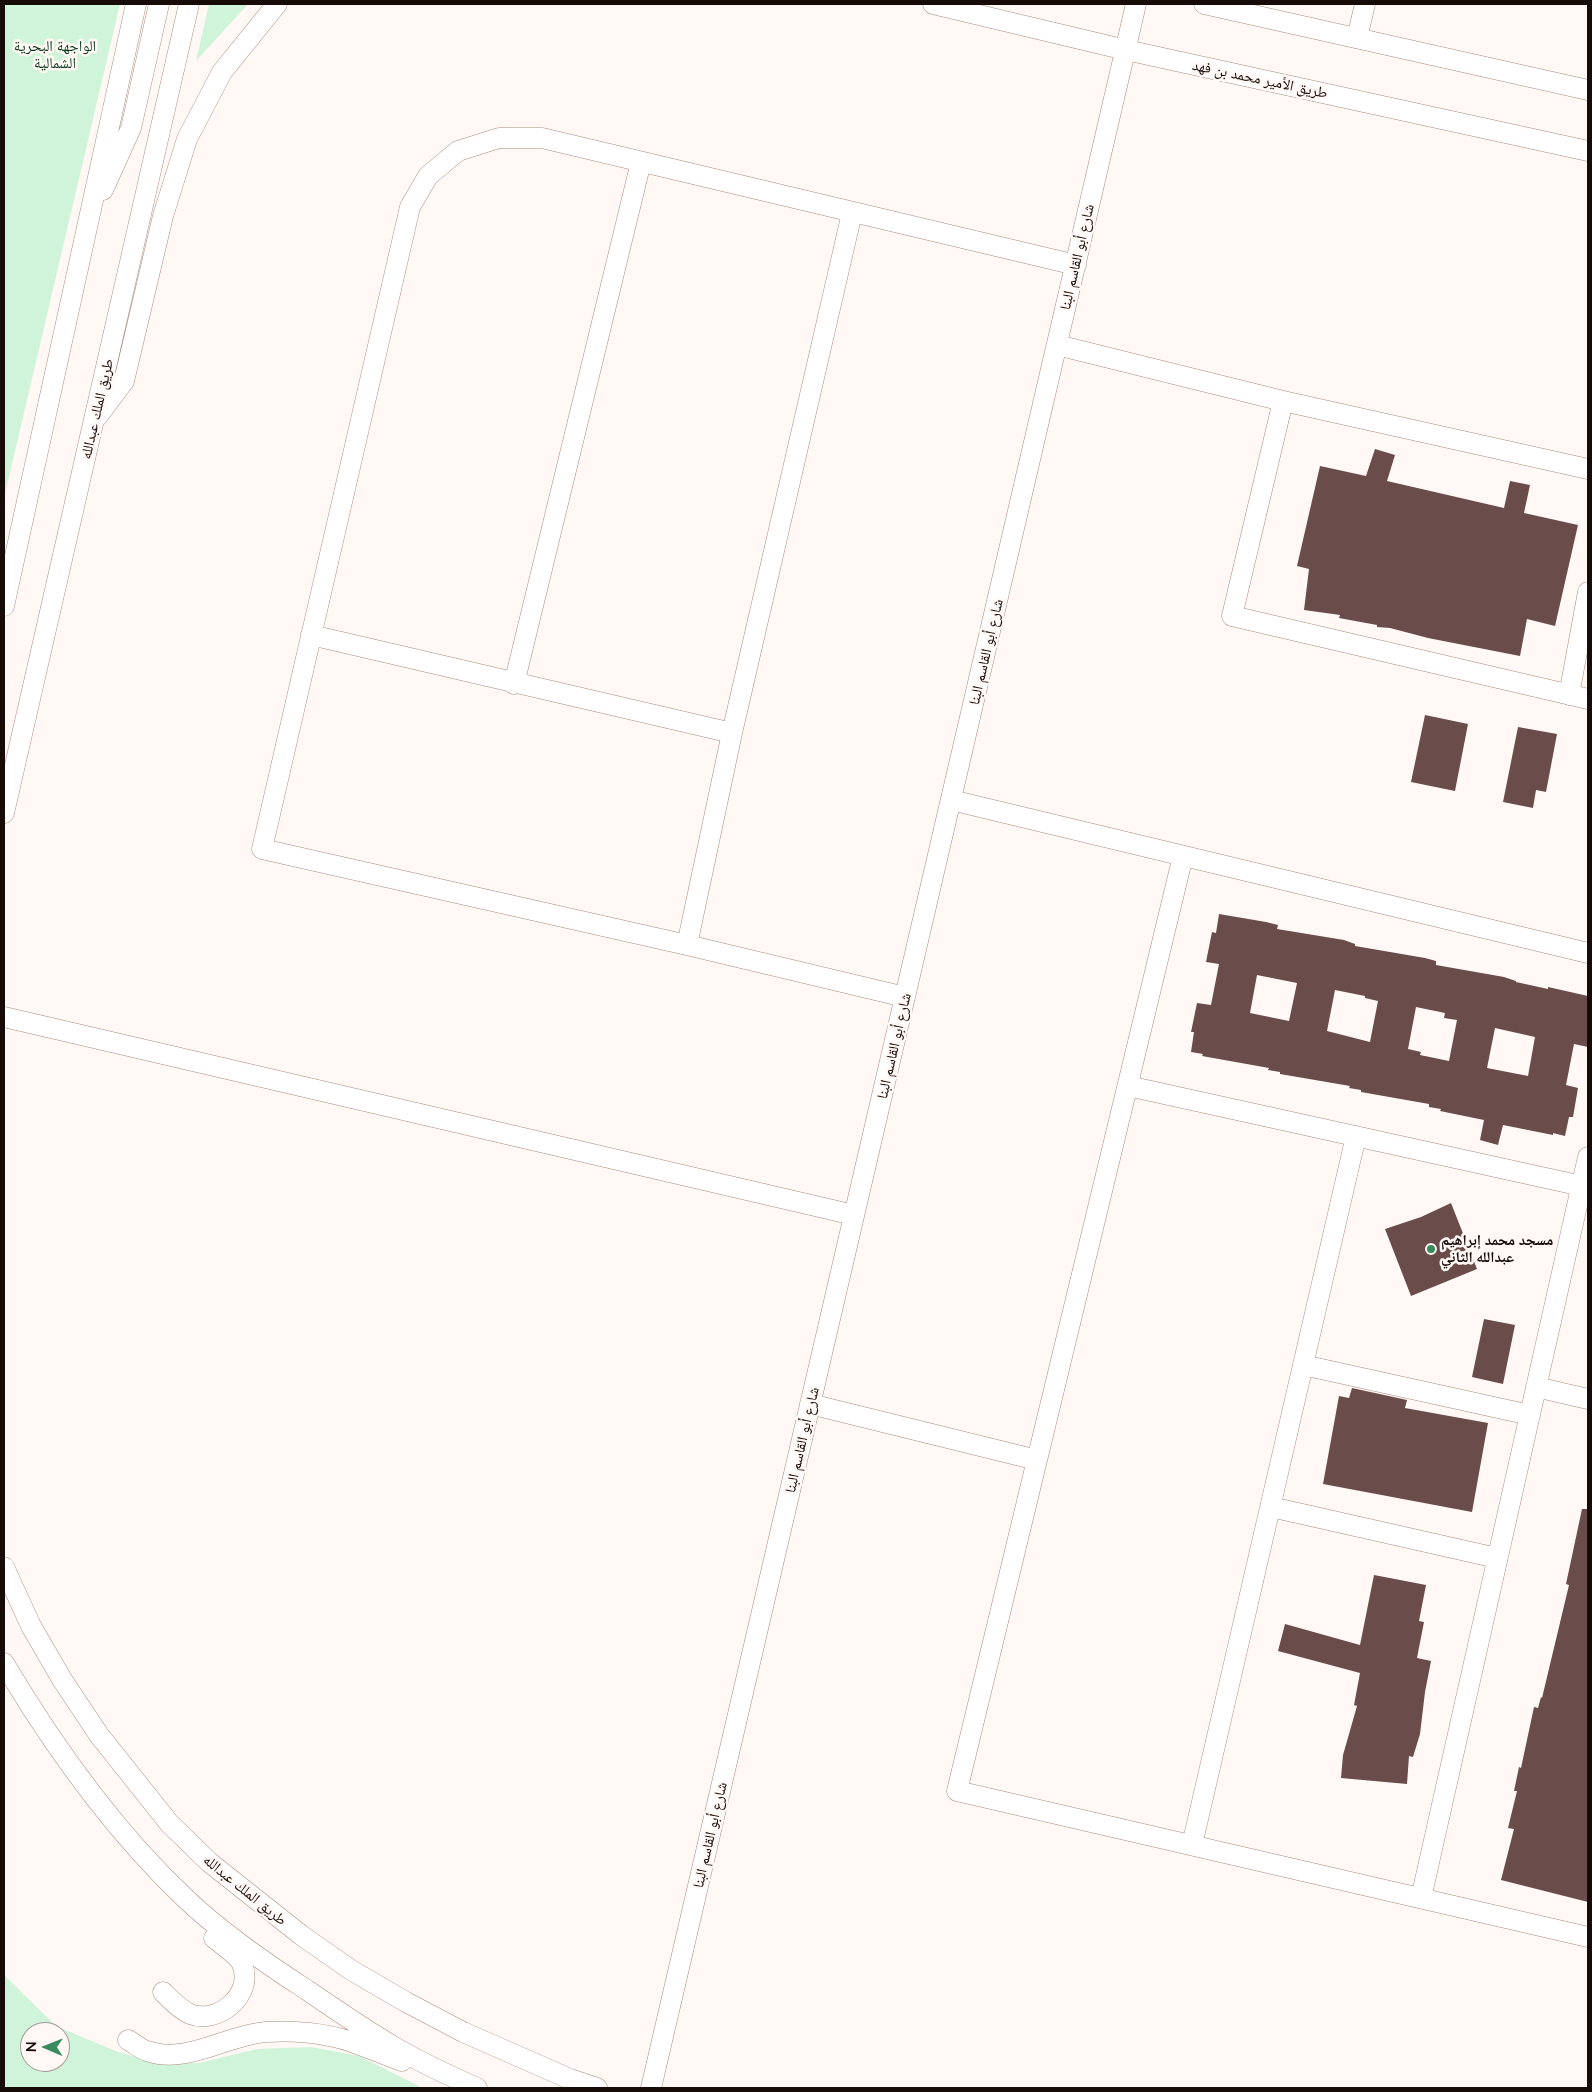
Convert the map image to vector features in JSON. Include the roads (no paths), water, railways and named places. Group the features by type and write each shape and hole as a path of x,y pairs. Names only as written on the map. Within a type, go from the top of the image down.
{"street":[{"path":"4,606 136,4"},
{"path":"85,232 131,128 159,4"},
{"name":"طريق الملك عبدالله","path":"4,813 189,4"},
{"path":"94,420 124,382 163,216 187,139 222,72 277,4"},
{"name":"طريق الأمير محمد بن فهد","path":"933,4 1126,50 1588,151"},
{"name":"شارع أبو القاسم البنا","path":"651,2088 1136,4"},
{"path":"1204,4 1588,90"},
{"path":"1357,38 1365,4"},
{"path":"905,997 687,945 262,849 410,207 428,176 458,151 499,138 542,138 1076,265"},
{"path":"514,684 641,162"},
{"path":"687,945 732,733 852,213"},
{"path":"1057,345 1283,400 1588,469"},
{"path":"1283,400 1232,616 1579,697 1588,592"},
{"path":"311,635 514,684 732,733"},
{"path":"951,800 1588,953"},
{"path":"1183,856 957,1791 1588,1936"},
{"path":"4,1017 854,1215"},
{"path":"1128,1086 1582,1186"},
{"path":"1192,1846 1356,1136"},
{"path":"1421,1898 1588,1157"},
{"path":"1303,1366 1530,1415"},
{"path":"1536,1386 1588,1398"},
{"path":"810,1404 1037,1460"},
{"path":"1271,1507 1498,1558"},
{"name":"طريق الملك عبدالله","path":"4,1568 31,1626 63,1681 99,1735 168,1823 210,1862 301,1935 351,1970 463,2032 570,2079 597,2088"},
{"path":"4,1663 36,1717 70,1766 132,1843 187,1900 249,1950 358,2024 396,2048 477,2088"},
{"path":"113,1820 138,1868 242,1964 244,1976 242,1989 236,2000 227,2009 216,2014 203,2016 191,2014 180,2008 163,1992"},
{"path":"128,2040 146,2051 165,2055 186,2054 236,2038 265,2032 332,2036 450,2076"}],"place":[{"name":"مسجد محمد إبراهيم عبدالله الثاني","path":"1431,1249"}],"park label":[{"name":"الواجهة البحرية الشمالية","path":"55,54"}]}
